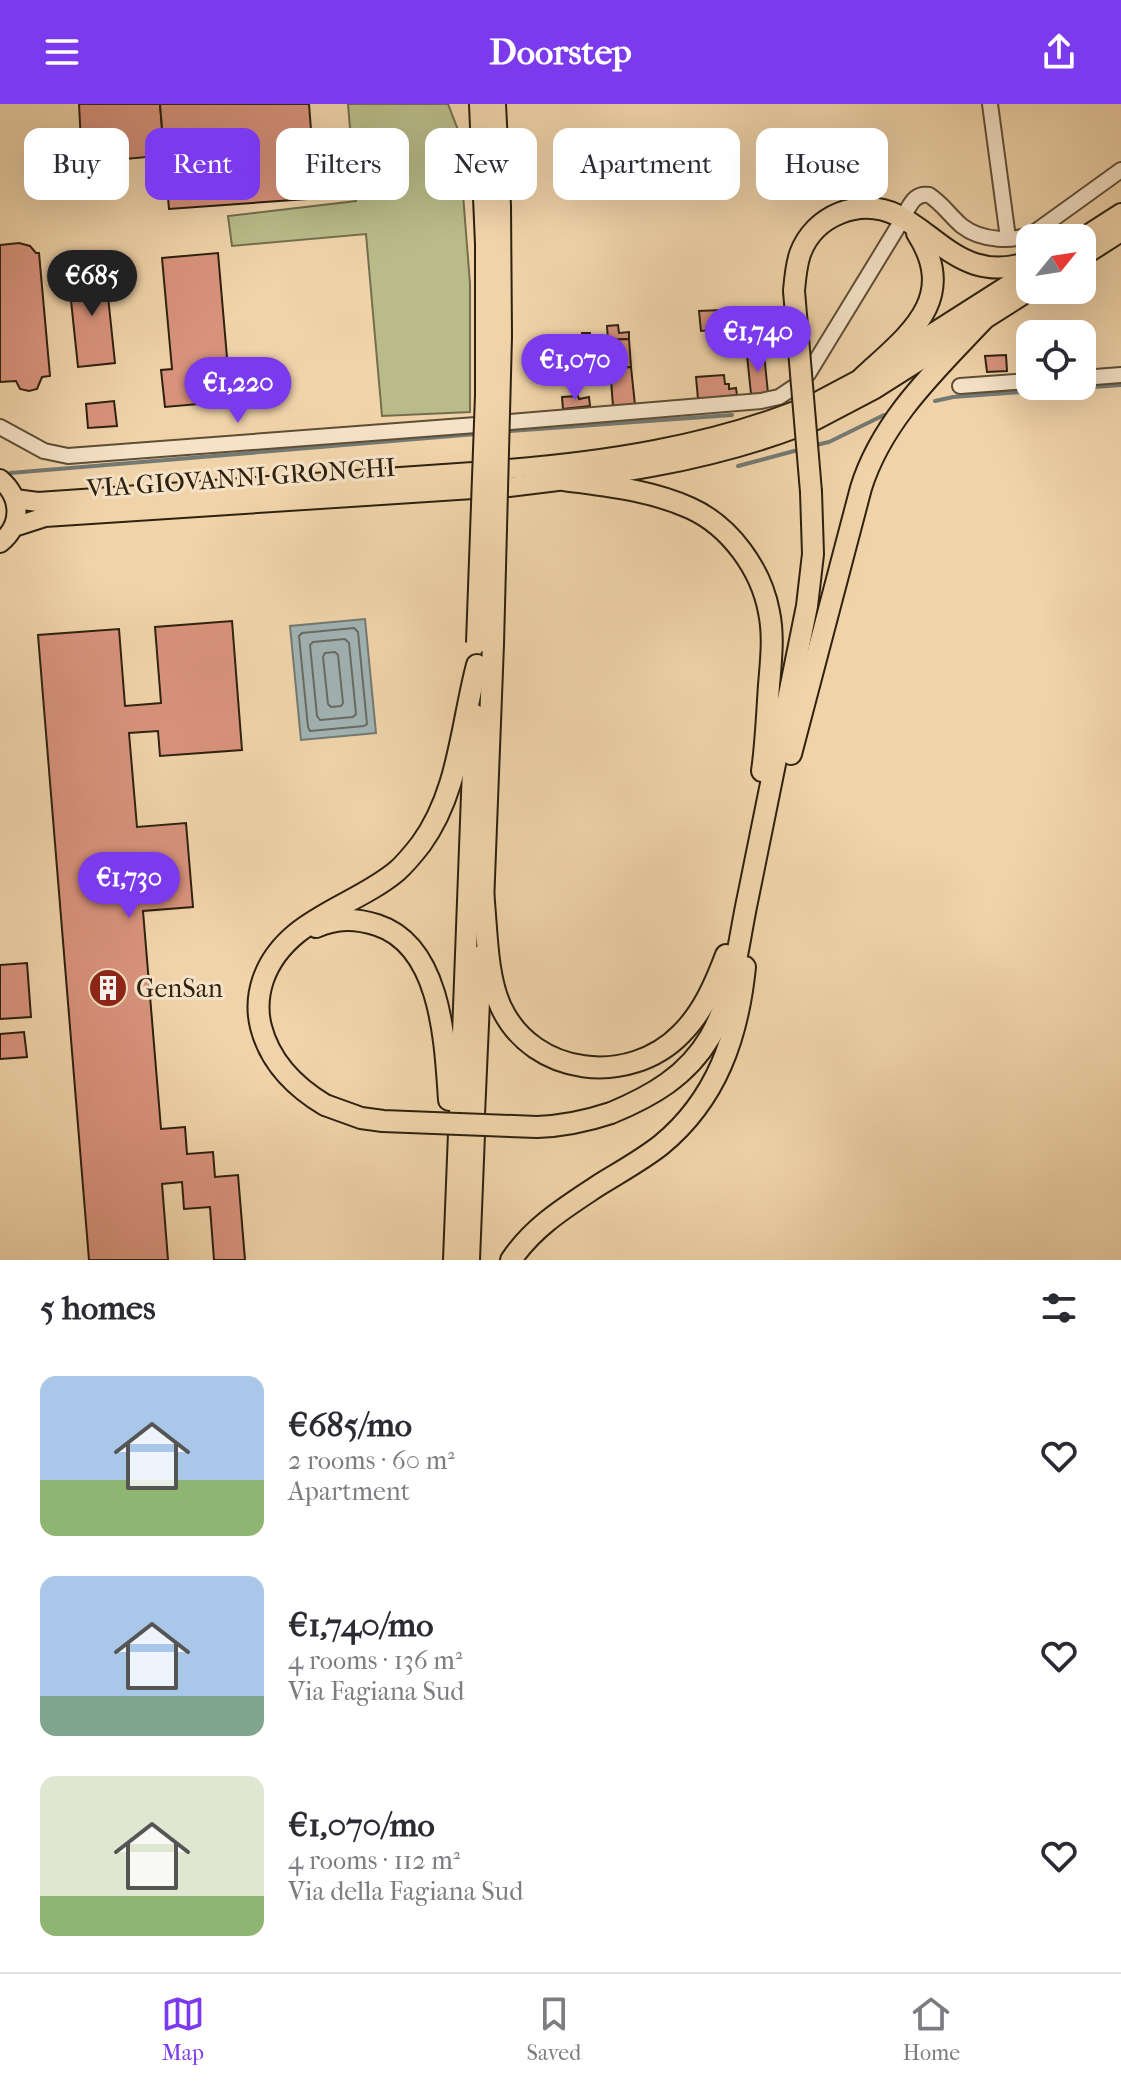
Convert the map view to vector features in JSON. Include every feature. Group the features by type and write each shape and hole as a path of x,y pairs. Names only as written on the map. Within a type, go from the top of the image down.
{"highway":[{"path":"480,104 486,244 494,337"},
{"path":"454,1260 458,1168 483,892 485,644 500,206 495,104"},
{"path":"485,644 477,665 452,780 442,808 425,838 398,870 327,912 291,939 277,953 266,972 258,1003 260,1020 271,1052 287,1076 310,1096 354,1116 383,1121 537,1127 562,1125 634,1104 674,1080 695,1060 719,1020 740,943 810,581 814,539 794,291 803,247 825,221 844,211 868,208 905,219 954,255 978,265 991,268 1016,265"},
{"path":"862,378 919,323 928,304 932,282 930,261 923,242 905,219"},
{"path":"760,841 782,790 868,469 903,409 983,320"},
{"path":"564,480 632,490 695,510 730,538 754,571 767,603 771,640 760,841"},
{"path":"469,1260 462,1124 477,665"},
{"path":"483,892 495,991 510,1022 521,1036 548,1057 608,1069 639,1062 680,1036 704,1006 747,899"},
{"path":"511,1260 531,1235 555,1214 662,1144 696,1108 730,1048 738,1020 748,938 747,899"},
{"path":"291,939 335,921 362,920 392,932 416,953 435,995 445,1056 462,1124"}],"main road":[{"path":"1096,229 1121,213"},
{"path":"1096,248 1121,232"},
{"path":"1016,280 813,412 875,389 1016,299"},
{"path":"796,420 727,451 564,480 509,478 796,420"},
{"path":"0,479 15,499 17,512 14,527 0,543"},
{"name":"VIA GIOVANNI GRONCHI","path":"14,527 45,517 473,480 38,502 15,499"}],"street":[{"path":"990,104 1008,238"},
{"path":"808,374 916,197 929,195 970,231 987,237 1022,238 1035,232 1121,170"},
{"path":"1096,377 1121,375"},
{"path":"960,386 1016,382"},
{"path":"510,422 761,401 779,397 794,387"},
{"path":"0,427 44,451 68,456 476,425"}],"green space":[{"path":"348,104 448,104 457,128 425,128 425,200 463,200 470,284 470,412 382,416 366,234 232,246 228,216 356,200 409,200 409,128 350,128"}],"water":[{"path":"365,619 376,733 301,740 290,626"}],"building":[{"path":"79,104 160,104 162,128 145,128 145,157 129,159 129,128 80,128"},
{"path":"160,104 309,104 311,128 276,128 276,200 294,200 169,209 168,200 260,200 260,128 162,128"},
{"path":"19,243 39,253 50,376 42,377 37,389 29,391 20,389 16,381 0,382 0,245"},
{"path":"218,253 228,369 253,367 256,399 165,407 161,370 172,369 162,258"},
{"path":"105,268 115,363 78,367 68,272"},
{"path":"722,310 722,313 742,311 743,328 701,331 699,311"},
{"path":"618,325 619,333 629,332 629,339 608,340 607,326"},
{"path":"582,333 590,333 591,350 582,350"},
{"path":"629,339 631,367 610,368 608,340"},
{"path":"764,354 768,393 751,394 747,355"},
{"path":"1006,355 1007,371 987,372 985,356"},
{"path":"631,367 635,405 613,406 610,368"},
{"path":"724,375 725,384 729,384 729,389 736,388 737,395 698,399 696,377"},
{"path":"578,396 579,399 589,397 590,406 563,409 562,397"},
{"path":"114,401 117,426 88,428 86,404"},
{"name":"GenSan","path":"232,621 242,750 160,756 158,731 129,733 137,827 186,823 193,907 143,911 161,1129 185,1127 187,1154 213,1152 215,1177 238,1175 245,1260 214,1260 210,1207 184,1209 182,1182 162,1184 168,1260 89,1260 38,635 119,629 125,706 161,703 155,627"},
{"path":"27,963 31,1017 0,1019 0,965"},
{"path":"24,1032 27,1057 0,1059 0,1034"}],"waterway":[{"path":"935,401 953,397 1121,385"},
{"path":"510,431 732,415"},
{"path":"816,445 829,442 884,415"},
{"path":"10,473 476,434"},
{"path":"738,466 798,450"}],"place":[{"name":"GenSan","path":"108,988"}]}
